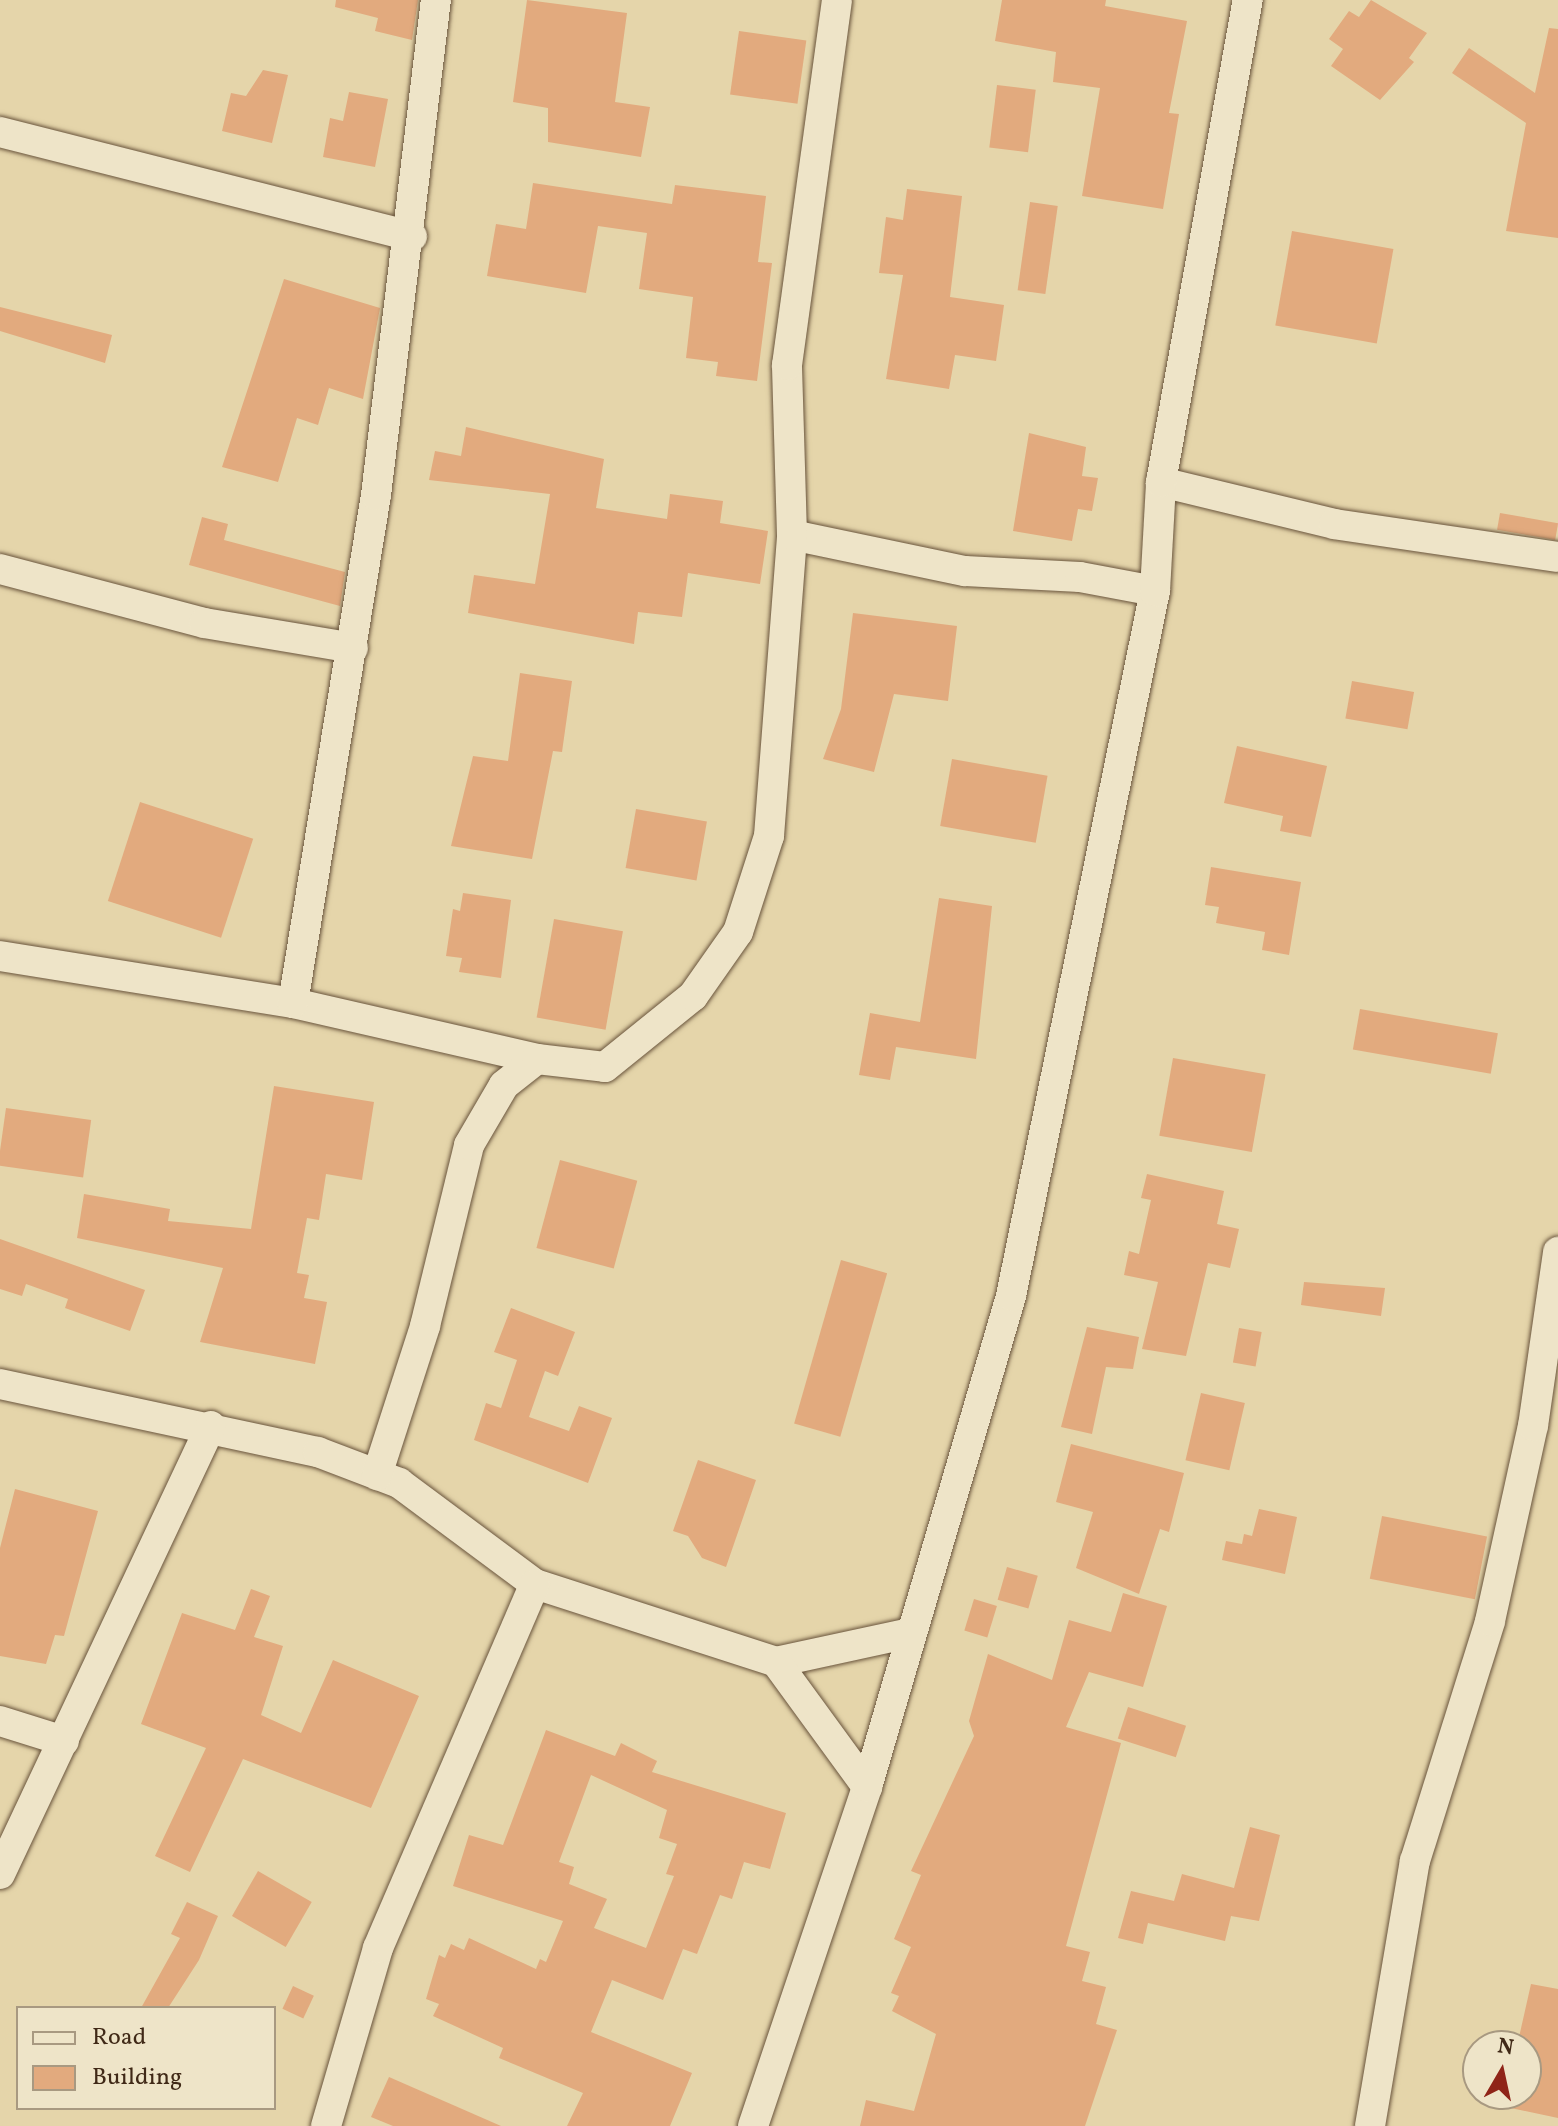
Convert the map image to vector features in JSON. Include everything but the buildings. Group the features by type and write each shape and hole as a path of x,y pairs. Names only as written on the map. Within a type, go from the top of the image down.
{"street":[{"path":"293,1003 353,648 412,236 436,0"},
{"path":"0,956 293,1003 537,1059 605,1067 693,996 738,932 769,836 792,535 787,365 837,0"},
{"path":"753,2126 867,1787 906,1634 1011,1296 1155,591 1161,482 1248,0"},
{"path":"0,132 412,236"},
{"path":"1161,482 1334,524 1558,557"},
{"path":"792,535 965,571 1080,577 1155,591"},
{"path":"0,569 204,623 353,648"},
{"path":"377,1475 425,1326 469,1145 504,1085 537,1059"},
{"path":"1370,2126 1415,1861 1490,1621 1533,1426 1558,1252"},
{"path":"0,1384 211,1426 377,1475 399,1483 535,1584 776,1662 906,1634"},
{"path":"0,1874 211,1426"},
{"path":"326,2126 378,1948 535,1584"},
{"path":"776,1662 867,1787"},
{"path":"0,1721 64,1741"}]}
